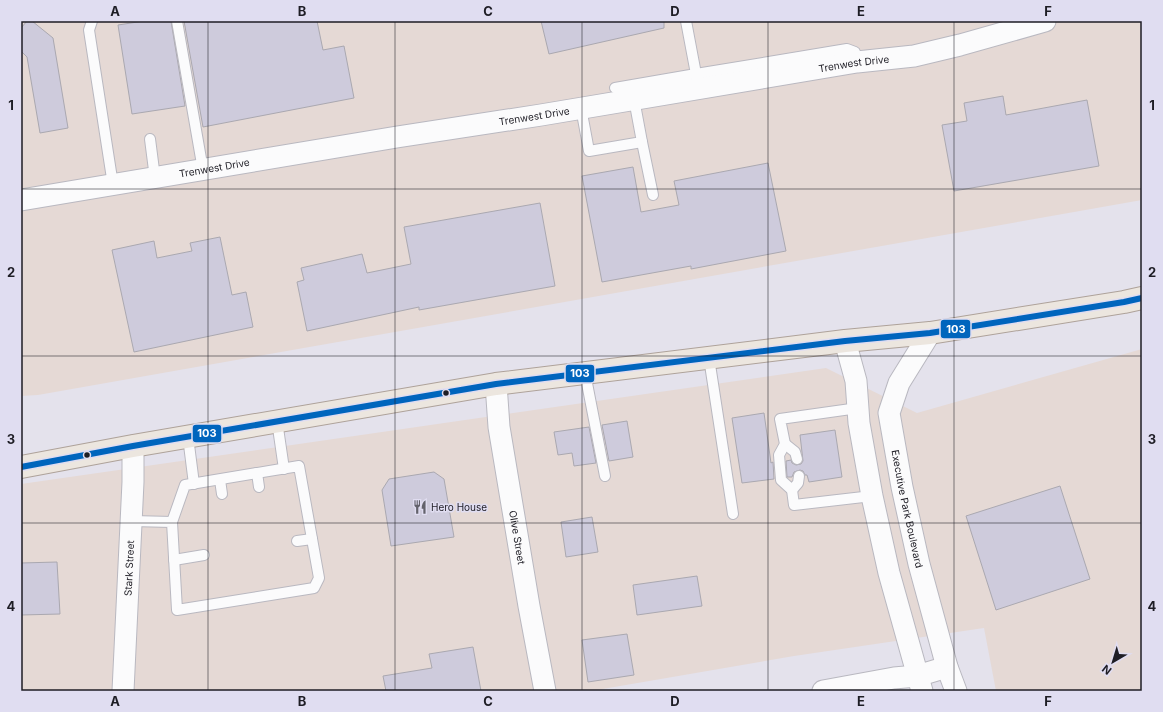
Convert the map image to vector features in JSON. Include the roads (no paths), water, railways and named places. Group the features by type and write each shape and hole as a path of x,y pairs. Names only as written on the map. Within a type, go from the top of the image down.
{"main road":[{"path":"21,467 133,446 496,384 845,341 930,333 1136,303"}],"street":[{"name":"Trenwest Drive","path":"21,200 634,99 698,81 914,56 960,45 1035,22"},
{"name":"Executive Park Boulevard","path":"930,333 899,383 889,413 902,487 917,556 947,667 956,691"},
{"path":"845,341 856,381 859,423 872,496 889,573 920,684"},
{"name":"Olive Street","path":"496,384 499,427 545,691"},
{"name":"Stark Street","path":"123,691 134,482 133,446"},
{"path":"822,691 894,678 920,684 947,667"}],"lane":[{"path":"92,21 89,30 113,185"},
{"path":"177,21 203,170"},
{"path":"615,88 698,81 686,21"},
{"path":"634,99 653,195"},
{"path":"580,108 589,151 642,142"},
{"path":"150,139 155,178"},
{"path":"709,358 733,514"},
{"path":"585,373 605,476"},
{"path":"797,459 795,452 786,444 780,419 858,408"},
{"path":"277,421 284,469"},
{"path":"188,437 194,484"},
{"path":"786,444 779,455 781,480 792,490 794,505 872,496"},
{"path":"299,466 319,578 314,588 177,610 172,522 184,485 284,469 299,466"},
{"path":"257,473 259,488"},
{"path":"792,490 798,483 799,476"},
{"path":"220,480 222,494"},
{"path":"132,521 172,522"},
{"path":"298,541 312,539"},
{"path":"174,560 204,555"}],"place":[{"name":"Hero House","path":"420,507"}]}
